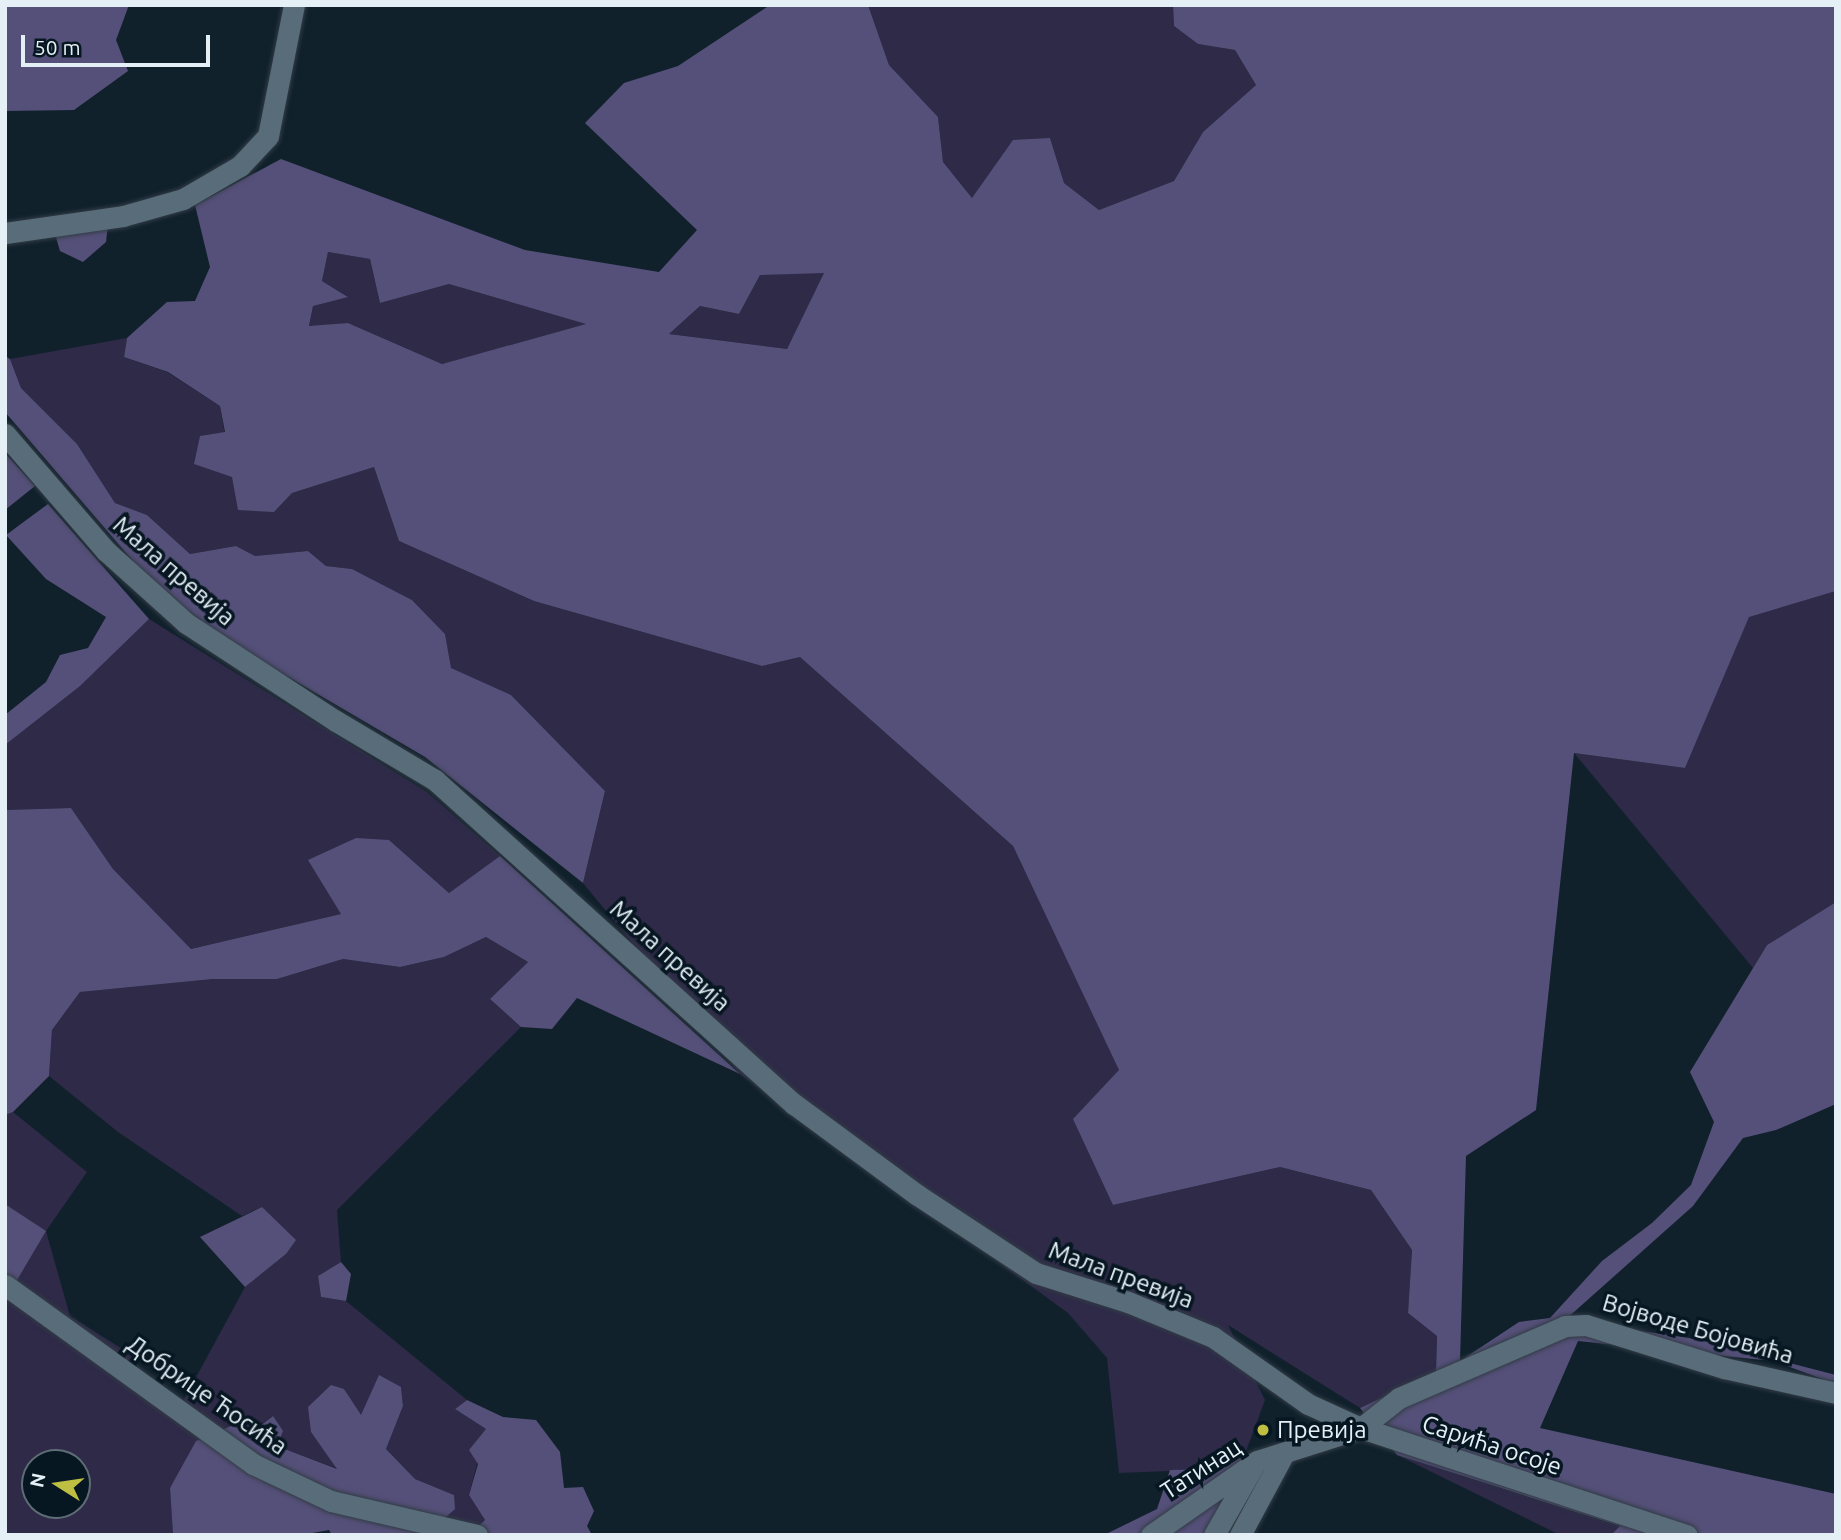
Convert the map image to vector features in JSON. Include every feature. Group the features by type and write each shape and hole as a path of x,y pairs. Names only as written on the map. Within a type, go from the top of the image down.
{"street":[{"path":"5,233 123,216 183,199 240,166 268,136 294,5"},
{"name":"Мала превија","path":"5,434 106,551 186,623 336,721 435,779 794,1104 916,1194 1036,1273 1128,1303 1213,1337 1308,1404 1361,1429"},
{"name":"Добрице Ћосића","path":"5,1285 253,1464 331,1501 477,1535"},
{"name":"Војводе Бојовића","path":"1361,1429 1399,1398 1565,1326 1586,1325 1724,1368 1836,1392"},
{"path":"1240,1535 1283,1455 1361,1429"},
{"name":"Сарића осоје","path":"1361,1429 1687,1535"},
{"name":"Татинац","path":"1151,1535 1257,1461 1283,1455"},
{"path":"1214,1535 1257,1461"}],"shaded area":[{"path":"5,5 129,5 116,40 128,71 74,110 5,111"},
{"path":"770,5 868,5 889,65 938,117 943,162 972,198 1013,140 1050,138 1064,183 1099,210 1174,181 1203,132 1256,85 1235,50 1198,44 1174,26 1173,5 1836,5 1836,591 1749,617 1685,768 1574,753 1536,1110 1466,1156 1460,1361 1519,1322 1550,1318 1602,1261 1652,1223 1691,1185 1714,1122 1690,1072 1767,945 1836,902 1836,1104 1776,1130 1743,1138 1693,1206 1565,1320 1696,1339 1836,1375 1836,1384 1773,1361 1578,1341 1540,1428 1836,1494 1836,1535 1611,1535 1620,1526 1397,1455 1360,1408 1436,1372 1437,1336 1408,1313 1412,1250 1371,1190 1280,1167 1113,1205 1073,1119 1119,1070 1013,846 800,657 762,666 534,601 399,541 374,467 292,493 274,512 238,510 232,477 194,464 200,436 225,432 220,406 168,372 124,357 127,338 167,302 195,301 210,267 195,205 281,159 525,250 659,272 697,230 585,123 624,83 678,66","holes":["328,252 370,259 380,303 449,284 586,324 442,364 348,323 309,326 313,306 348,297 322,281","824,273 787,349 669,334 700,306 739,314 760,275"]},
{"path":"868,5 1173,5 1174,26 1198,44 1235,50 1256,85 1203,132 1174,181 1099,210 1064,183 1050,138 972,198 943,162 938,117 889,65"},
{"path":"108,224 106,242 83,262 60,251 55,234"},
{"path":"328,252 370,259 380,303 449,284 587,324 442,364 348,323 309,327 313,306 347,296 322,281"},
{"path":"825,272 787,349 669,334 700,306 739,314 760,275"},
{"path":"127,338 124,357 167,372 220,406 232,477 274,512 292,493 374,467 399,541 534,601 762,666 800,657 1013,846 1120,1070 1113,1205 1280,1167 1371,1190 1412,1250 1408,1313 1437,1336 1436,1372 1360,1408 1228,1325 1265,1400 1245,1454 1219,1469 1119,1473 1107,1358 1068,1313 740,1074 583,883 605,791 511,695 450,668 445,634 412,600 352,569 326,566 308,551 255,556 236,546 190,554 147,515 115,503 77,444 21,388 10,359"},
{"path":"5,356 10,359 21,388 77,444 115,503 147,515 190,554 236,546 255,556 308,551 326,566 352,569 412,600 445,634 451,668 511,695 605,791 583,883 425,757 246,652 157,589 5,412"},
{"path":"5,453 35,486 5,510"},
{"path":"48,504 149,619 80,686 5,745 5,715 46,682 60,655 88,648 106,617 46,579 6,535"},
{"path":"1836,591 1836,902 1767,945 1753,968 1574,753 1685,768 1749,616"},
{"path":"149,619 427,792 500,856 449,893 389,840 341,914 191,949 113,869 71,808 5,810 5,745 68,695"},
{"path":"71,808 113,869 191,949 341,914 308,860 356,838 389,840 449,893 500,856 740,1074 577,998 552,1029 521,1027 490,999 528,962 486,937 444,957 400,967 343,959 277,979 213,979 80,992 52,1030 49,1076 13,1112 5,1115 5,810"},
{"path":"486,937 528,962 490,999 521,1027 337,1210 341,1262 318,1276 321,1297 346,1301 467,1400 455,1409 486,1429 469,1495 485,1520 469,1535 460,1535 446,1517 454,1495 415,1479 386,1449 403,1406 401,1387 360,1416 344,1389 311,1432 338,1469 277,1446 273,1416 170,1488 173,1535 5,1535 5,1296 45,1231 5,1204 5,1115 13,1112 87,1172 46,1231 70,1316 132,1355 131,1383 181,1405 245,1287 286,1254 262,1207 242,1216 118,1132 49,1076 52,1030 80,992 213,979 277,979 343,959 400,967 444,957"},
{"path":"5,1204 46,1231 7,1297 5,1296"},
{"path":"262,1207 296,1240 286,1254 245,1287 200,1237"},
{"path":"341,1262 351,1274 346,1301 321,1297 318,1276"},
{"path":"379,1375 401,1387 403,1406 386,1449 415,1479 454,1495 455,1509 446,1517 460,1535 332,1535 329,1530 301,1535 173,1535 170,1488 196,1441 231,1426 252,1432 273,1416 283,1431 277,1446 337,1469 311,1432 308,1407 331,1385 344,1389 361,1415"},
{"path":"467,1400 503,1417 536,1420 560,1452 564,1488 583,1487 594,1511 587,1526 592,1535 469,1535 485,1520 469,1495 478,1464 469,1450 486,1429 455,1409"},
{"path":"1245,1454 1288,1465 1249,1535 1104,1535 1157,1509 1170,1470 1217,1469"},
{"path":"1397,1455 1621,1527 1611,1535 1560,1535"}],"place":[{"name":"Превија","path":"1263,1430"}]}
